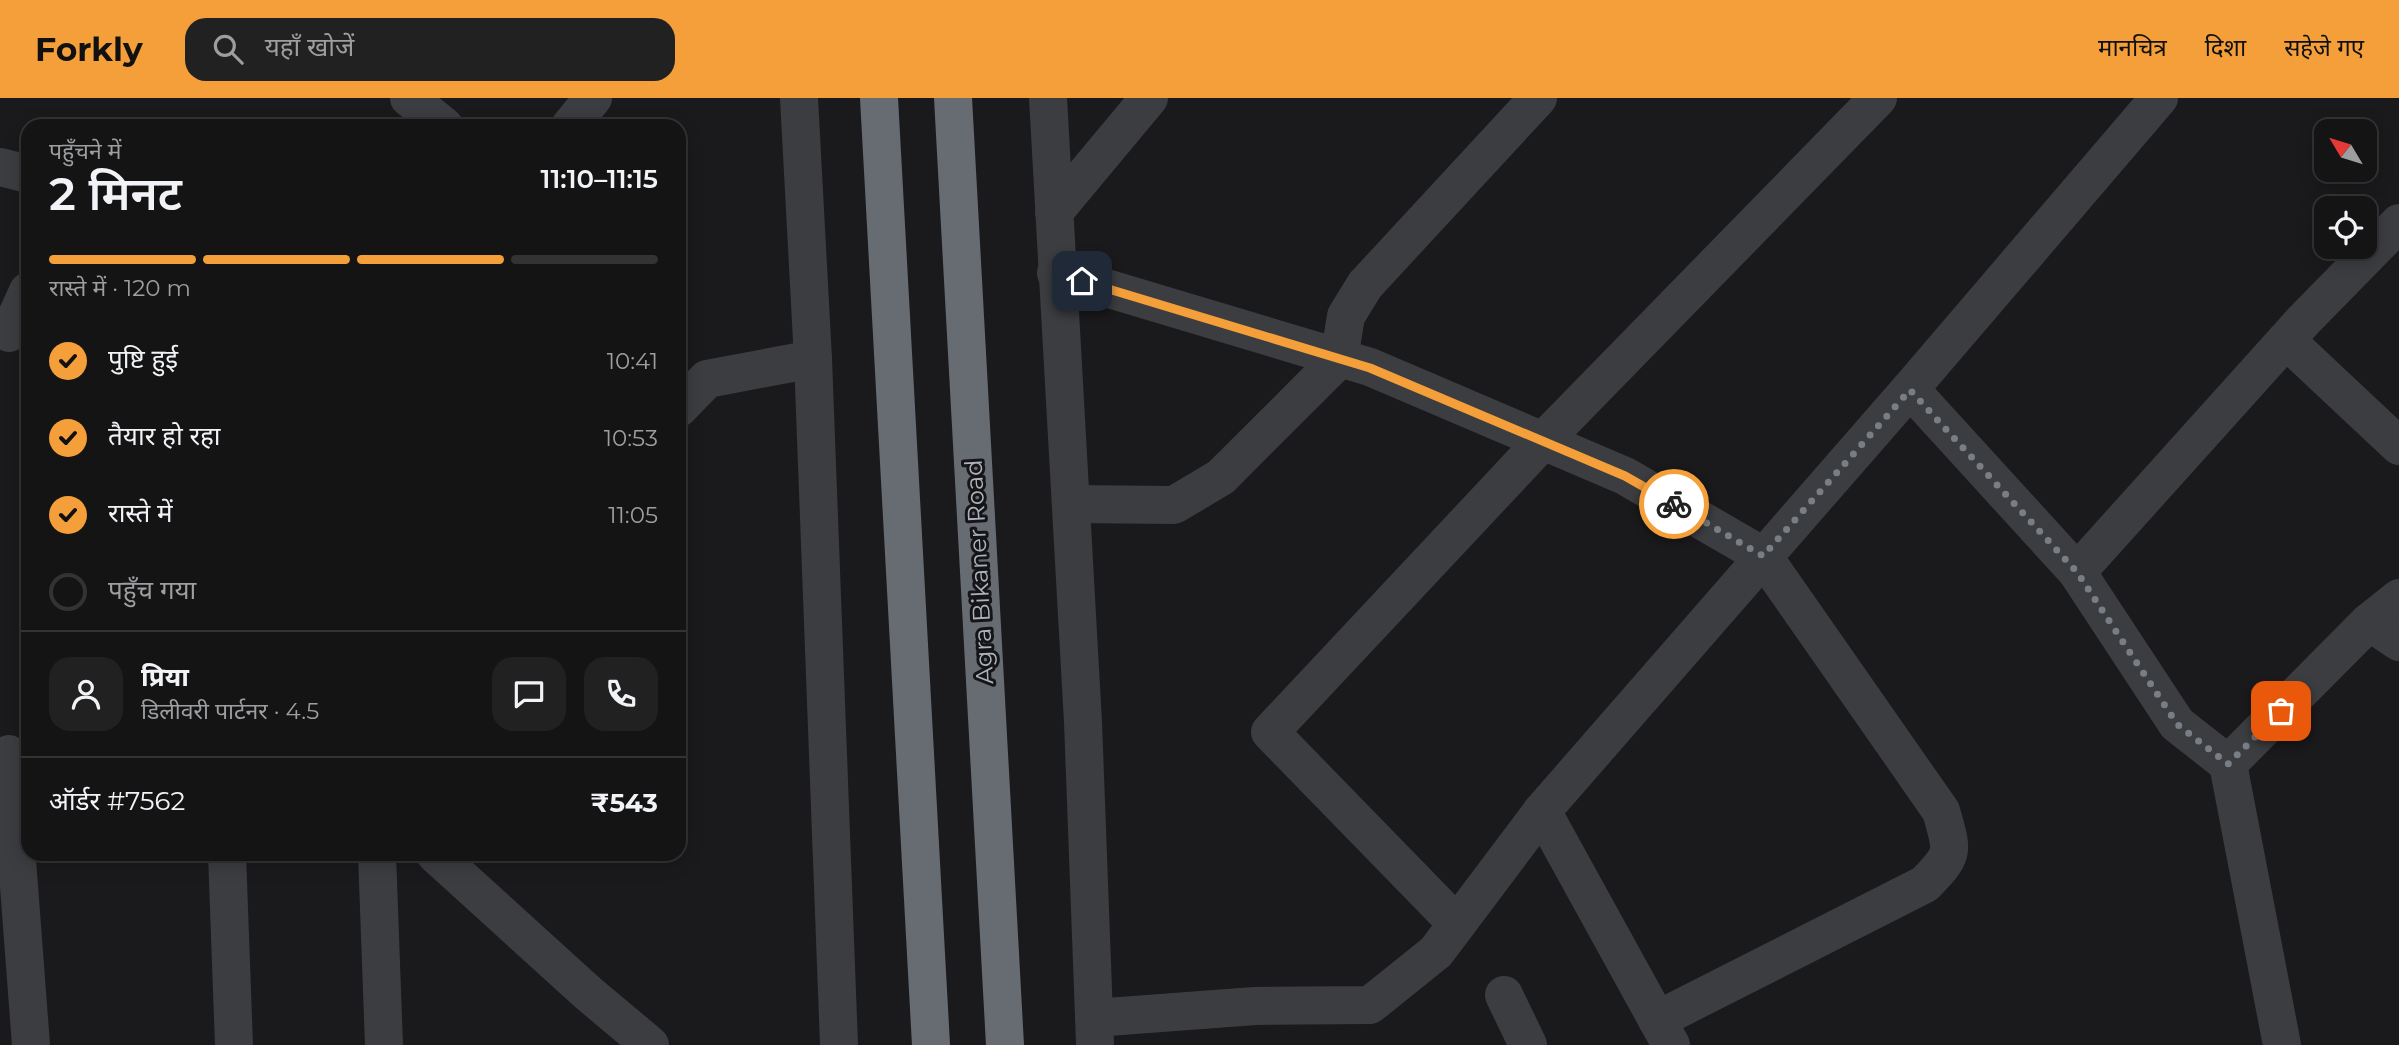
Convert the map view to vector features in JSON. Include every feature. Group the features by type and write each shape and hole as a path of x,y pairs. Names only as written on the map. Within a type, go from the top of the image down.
{"highway":[{"path":"879,98 931,1045"},
{"name":"Agra Bikaner Road","path":"953,98 1005,1045"}],"street":[{"path":"409,98 435,119"},
{"path":"576,119 593,98"},
{"path":"799,98 813,359 839,1045"},
{"path":"1048,98 1083,722 1095,1032 1255,1006 1370,1005 1436,952 1542,811 1910,390 2159,98"},
{"path":"1054,212 1149,98"},
{"path":"1071,503 1174,505 1221,477 1339,359 1346,316 1365,285 1538,98"},
{"path":"1457,924 1270,732 1543,441 1878,98"},
{"path":"0,167 21,172"},
{"path":"2077,572 2286,341 2399,223"},
{"path":"1056,273 1370,368 1625,476 1763,556 1941,811 1951,846 1944,864 1925,884 1664,1033 1542,811"},
{"path":"12,334 21,310"},
{"path":"2286,341 2399,446"},
{"path":"686,401 707,379 813,359"},
{"path":"1910,390 2077,572 2177,724 2228,764 2282,1045"},
{"path":"2228,764 2384,632 2399,598"},
{"path":"12,751 31,1045"},
{"path":"227,861 233,1045"},
{"path":"377,861 384,1045"},
{"path":"443,861 588,993 650,1045"},
{"path":"1504,995 1528,1045"}],"way so far":[{"path":"1674,504 1763,556 1910,390 2077,572 2177,724 2228,764 2281,711"}],"route":[{"path":"1082,281 1370,368 1625,476 1674,504"}]}
